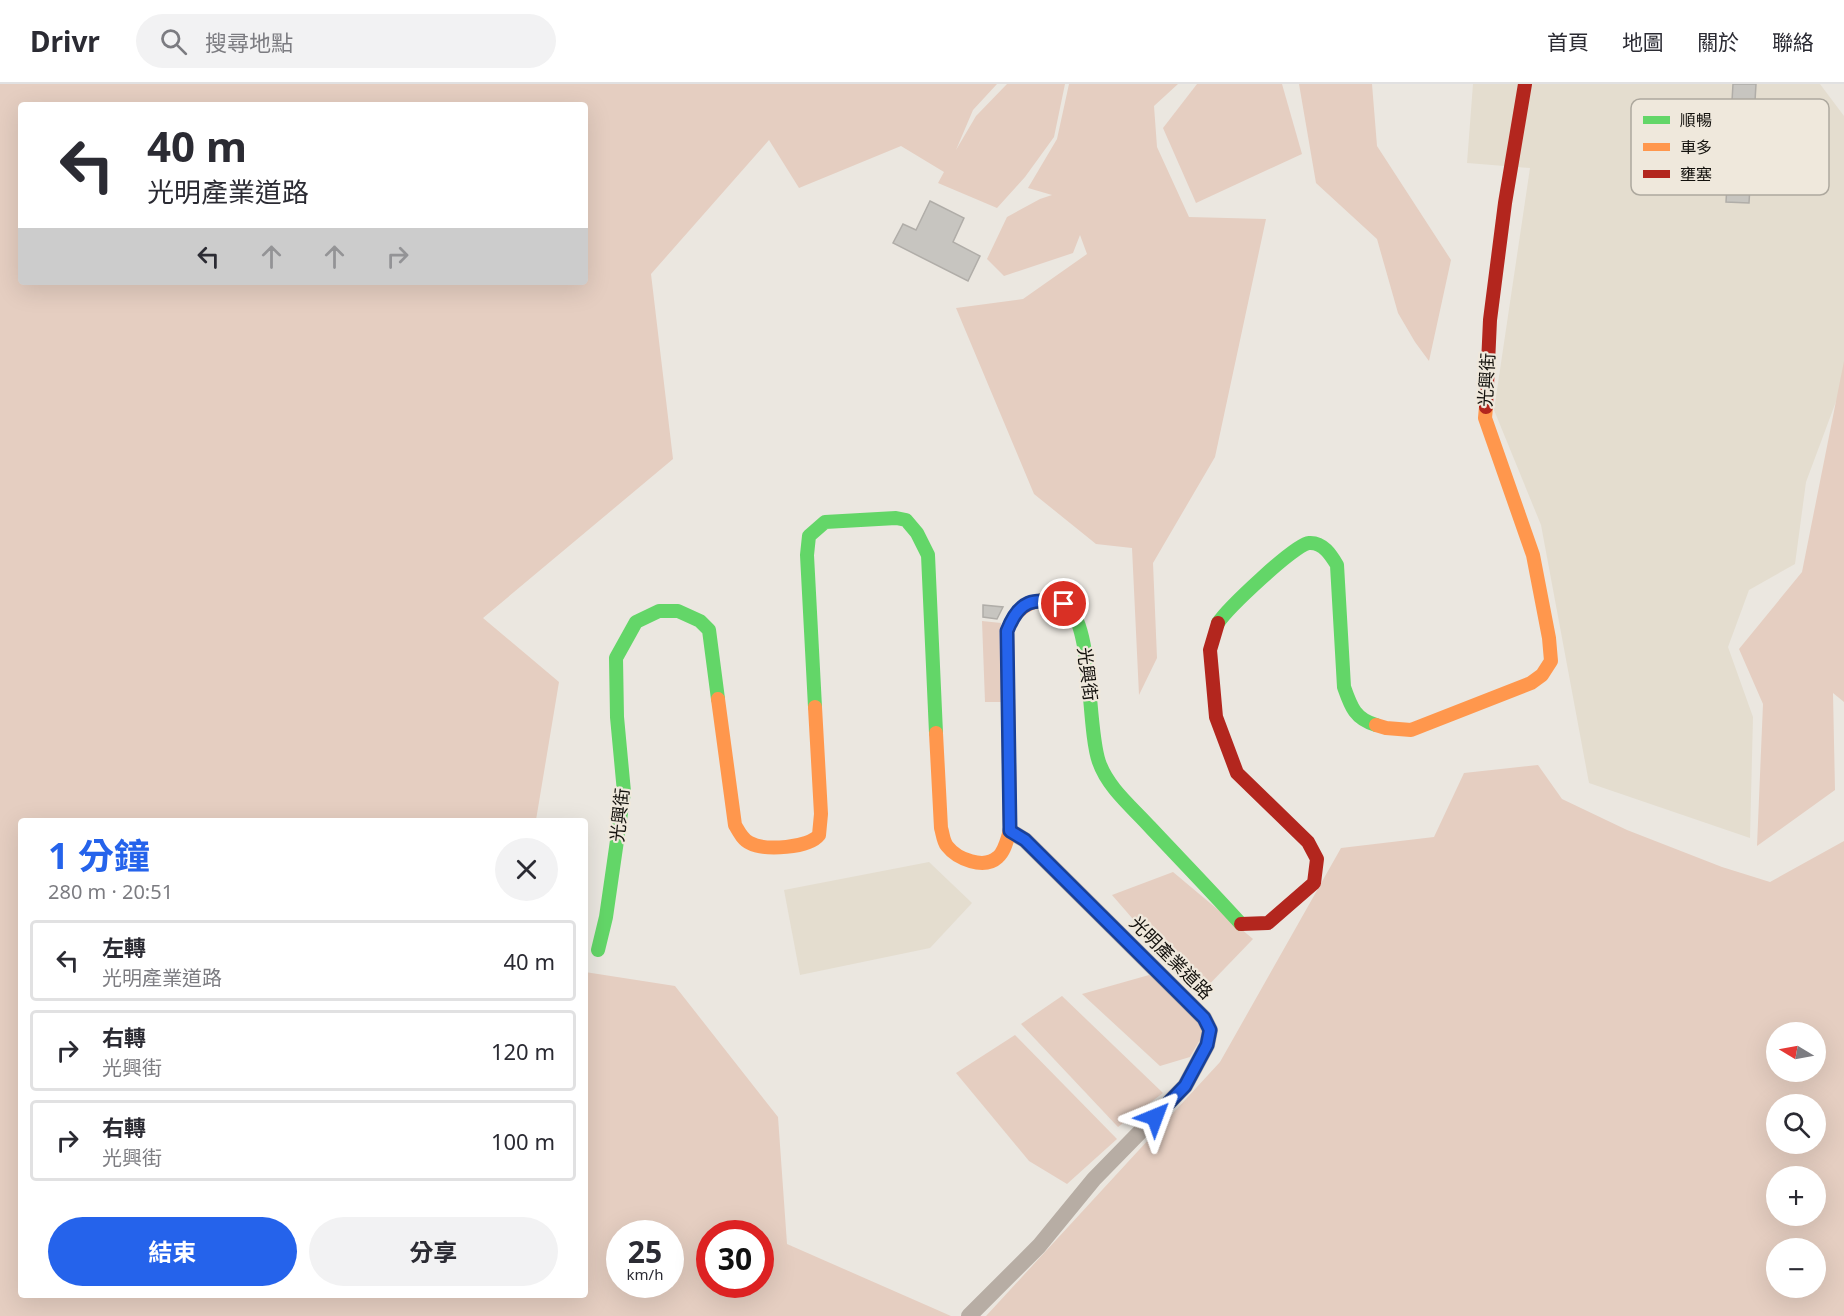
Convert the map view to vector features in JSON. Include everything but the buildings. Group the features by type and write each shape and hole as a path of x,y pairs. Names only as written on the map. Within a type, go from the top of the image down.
{"street":[{"name":"光興街","path":"598,950 606,917 624,792 617,717 616,658 636,622 659,611 678,611 700,621 709,630 735,825 742,838 752,845 771,848 812,841 817,837 821,814 807,555 808,536 825,522 896,518 906,520 917,533 928,555 942,828 944,841 949,849 975,863 990,862 999,856 1010,831 1007,631 1013,616 1024,604 1044,599 1064,604 1070,608 1082,637 1098,760 1113,787 1242,925 1268,923 1314,883 1317,860 1308,842 1237,773 1216,717 1210,650 1219,621 1276,566 1308,543 1320,544 1337,565 1344,687 1351,706 1364,721 1386,728 1412,730 1531,683 1542,675 1551,661 1549,638 1533,555 1485,418 1490,321 1505,203 1525,84"},
{"name":"光明產業道路","path":"969,1316 1039,1246 1094,1179 1185,1086 1207,1045 1210,1030 1204,1018 1188,1002 1025,840 1010,831"}],"shaded area":[{"path":"0,84 997,84 973,110 956,150 976,116 1007,84 1065,84 1054,137 1025,177 997,208 938,183 944,172 901,146 799,188 769,140 651,274 673,459 483,618 559,682 536,818 18,818 18,1298 588,1298 588,972 675,986 778,1117 787,1244 951,1316 0,1316"},
{"path":"1069,84 1178,84 1154,106 1157,147 1189,217 1266,219 1215,457 1153,563 1157,658 1139,695 1132,548 1096,544 1034,494 956,308 1023,299 1087,254 1080,235 1073,253 1004,276 987,259 1007,217 1052,195 1028,188 1057,139"},
{"path":"1197,84 1282,84 1302,154 1196,203 1163,128"},
{"path":"1299,84 1372,84 1377,146 1451,260 1429,361 1398,313 1377,239 1316,183"},
{"path":"1473,84 1820,84 1844,116 1844,380 1806,482 1795,564 1749,590 1728,647 1753,717 1750,838 1589,783 1541,525 1494,410 1530,168 1467,163"},
{"path":"1844,361 1844,702 1833,693 1835,790 1757,846 1763,704 1739,649 1802,572"},
{"path":"982,621 1001,623 1006,702 985,702"},
{"path":"1538,765 1562,799 1627,830 1722,867 1770,882 1844,841 1844,1316 986,1316 1220,1062 1341,848 1434,837 1464,773"},
{"path":"929,862 972,903 930,948 800,975 784,890"},
{"path":"1173,872 1253,939 1199,995 1112,895"},
{"path":"1149,975 1196,1011 1205,1031 1190,1057 1160,1066 1082,994"},
{"path":"1062,996 1163,1093 1118,1127 1021,1024"},
{"path":"1015,1035 1117,1139 1067,1184 1029,1161 956,1073"}],"traffic: fast":[{"path":"815,707 807,555 809,536 825,522 896,518 906,520 917,533 928,555 936,733"},
{"path":"1218,623 1247,592 1290,554 1309,543 1322,547 1337,565 1344,687 1358,716 1376,725"},
{"path":"1042,600 1065,605 1076,618 1086,656 1095,746 1099,762 1108,780 1121,797 1241,924"},
{"path":"598,950 606,917 624,792 617,717 616,658 636,622 659,611 678,611 700,621 709,630 718,699"}],"traffic: slow":[{"path":"1376,725 1411,730 1531,683 1542,675 1551,661 1549,638 1533,555 1485,418 1486,407"},
{"path":"936,733 941,828 945,842 951,851 964,859 978,863 992,861 1002,852 1010,831 1007,631 1020,610 1042,600"},
{"path":"718,699 735,825 741,836 748,842 766,847 786,847 806,843 819,835 821,814 815,707"}],"traffic: jam":[{"path":"1486,407 1490,320 1505,203 1525,84"},
{"path":"1218,623 1210,650 1216,717 1237,773 1308,842 1317,859 1314,883 1268,923 1241,924"}],"route":[{"path":"1064,604 1044,599 1024,604 1013,616 1007,631 1010,831 1025,840 1204,1018 1210,1030 1207,1045 1185,1086 1155,1117"}]}
